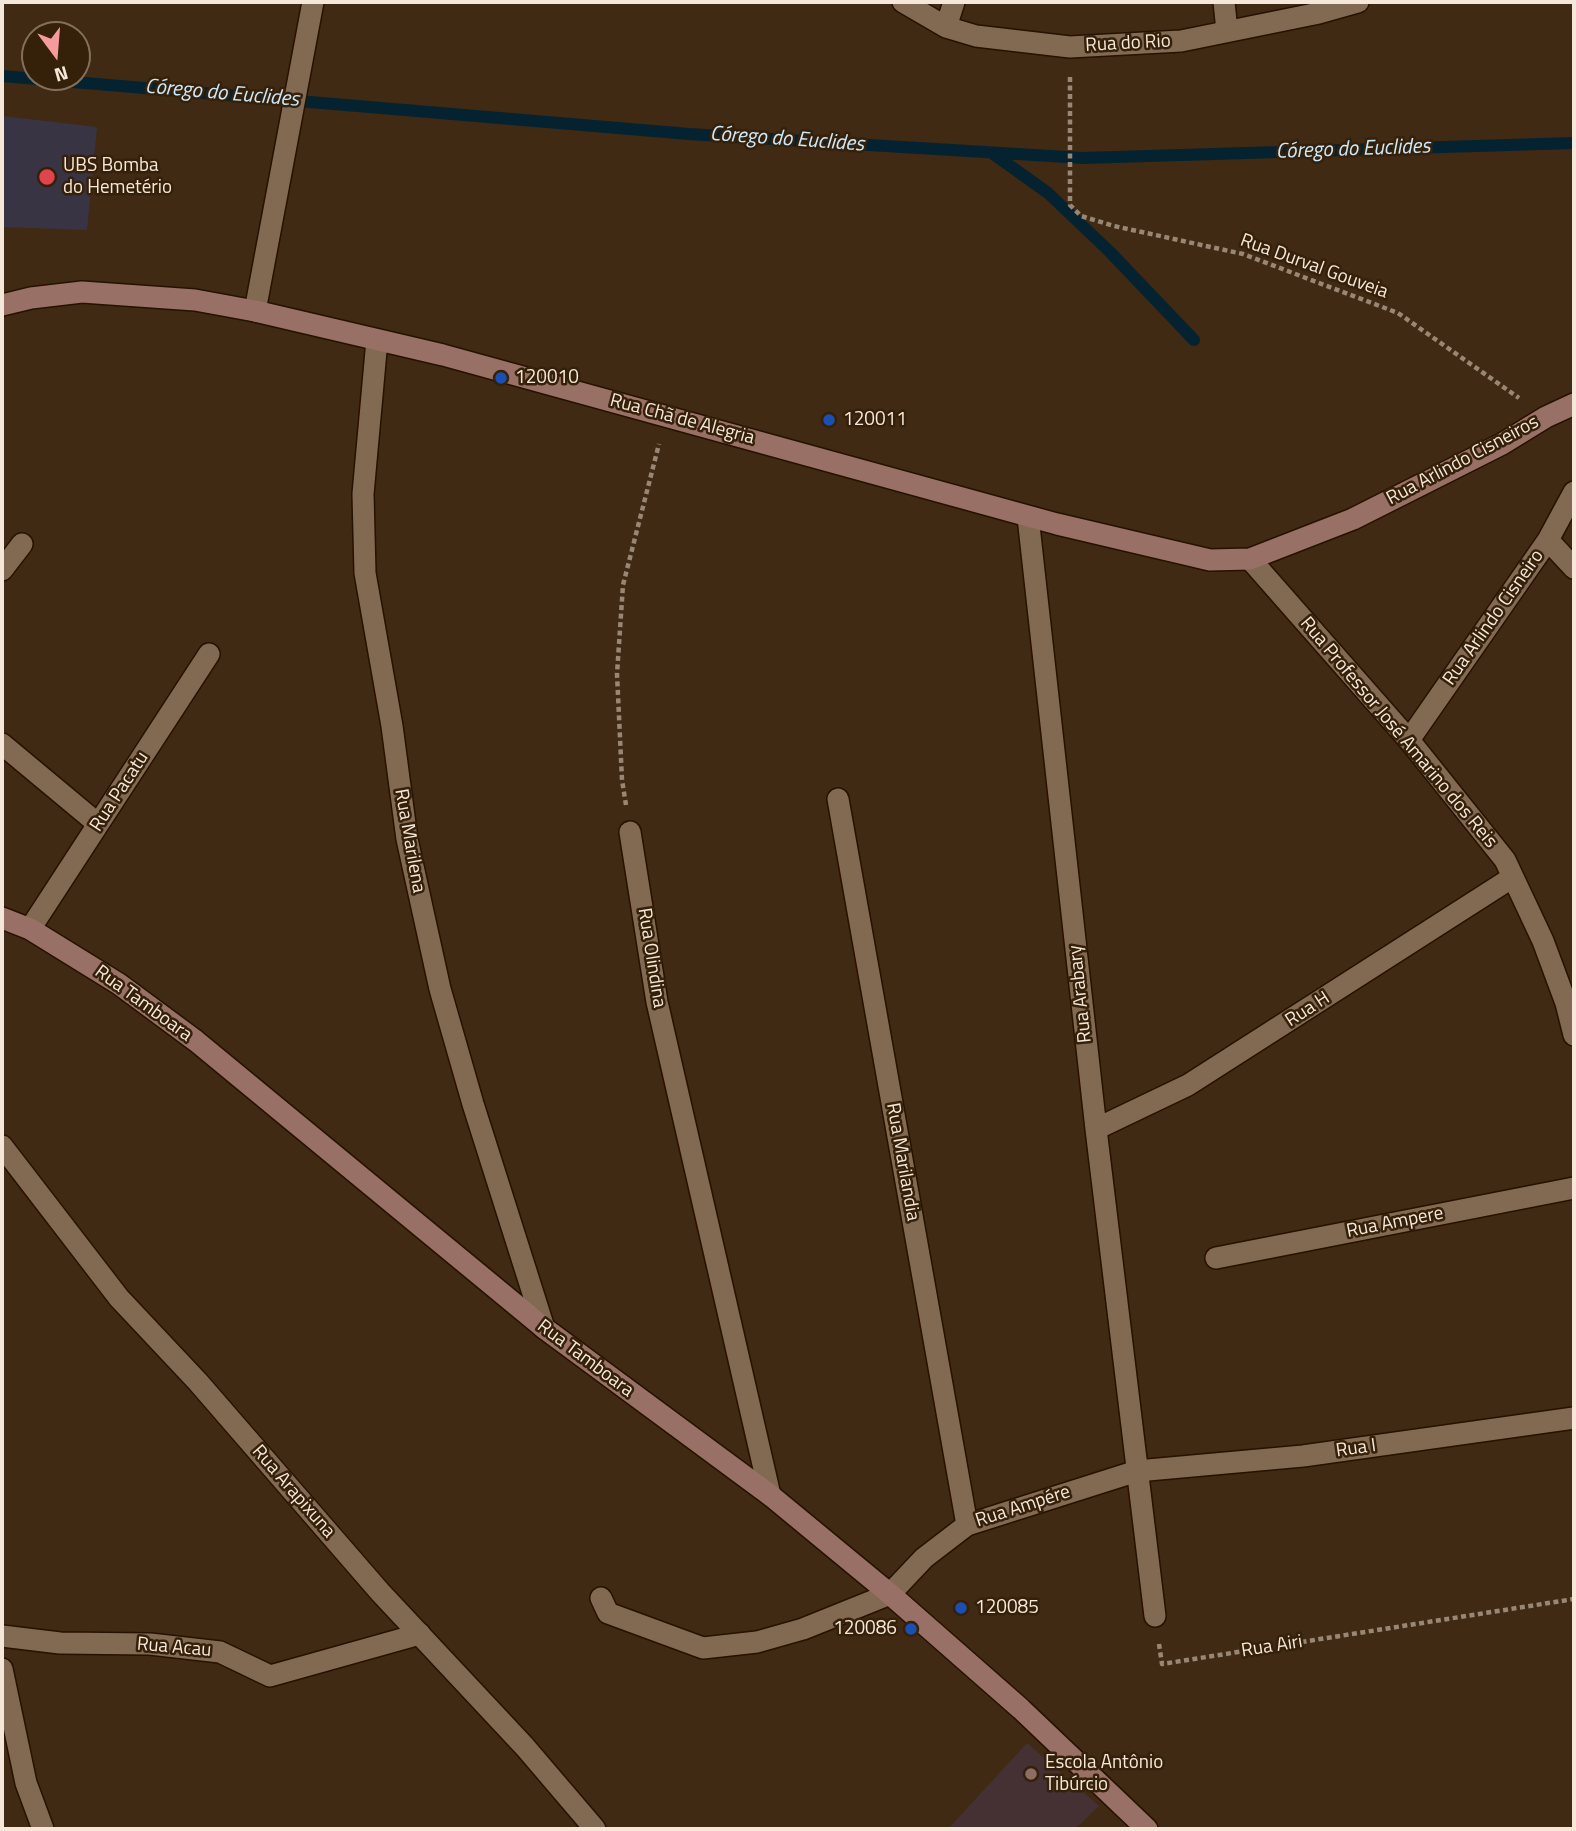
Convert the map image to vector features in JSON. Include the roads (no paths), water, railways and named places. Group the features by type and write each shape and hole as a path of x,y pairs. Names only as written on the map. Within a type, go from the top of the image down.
{"main road":[{"name":"Rua Chã de Alegria","path":"2,305 31,298 82,292 195,300 255,311 443,355 1028,517 1210,560 1250,559 1353,519"},
{"name":"Rua Arlindo Cisneiros","path":"1353,519 1502,444 1546,417 1574,404"},
{"name":"Rua Tamboara","path":"2,918 30,929 119,984 196,1041 544,1328 770,1495 890,1594 1021,1709 1147,1829"}],"street":[{"path":"255,311 313,2"},
{"name":"Rua do Rio","path":"903,2 946,27 976,36 1070,47 1181,41 1358,2"},
{"path":"946,27 954,2"},
{"path":"1224,2 1227,31"},
{"name":"Rua Marilena","path":"377,340 363,494 365,573 392,726 407,839 440,989 477,1118 544,1328"},
{"name":"Rua Arlindo Cisneiro","path":"1409,740 1548,540 1574,492"},
{"name":"Rua Arabary","path":"1028,517 1096,1129 1138,1471"},
{"path":"1548,540 1574,568"},
{"path":"2,570 22,544"},
{"name":"Rua Professor José Amarino dos Reis","path":"1250,559 1409,740 1505,860 1542,941 1566,1003 1574,1035"},
{"name":"Rua Pacatu","path":"30,929 209,654"},
{"path":"2,744 98,824"},
{"name":"Rua Marilandia","path":"838,799 967,1525"},
{"name":"Rua Olindina","path":"630,832 657,1002 770,1495"},
{"name":"Rua H","path":"1096,1129 1188,1085 1513,877"},
{"name":"Rua Arapixuna","path":"2,1146 119,1298 198,1382 380,1592 525,1747 595,1829"},
{"name":"Rua Ampere","path":"1216,1258 1574,1188"},
{"name":"Rua I","path":"1138,1471 1303,1456 1574,1418"},
{"path":"1138,1471 1155,1616"},
{"name":"Rua Ampére","path":"890,1594 924,1558 967,1525 1138,1471"},
{"path":"601,1598 608,1613 703,1648 757,1642 792,1632 890,1594"},
{"name":"Rua Acau","path":"2,1636 60,1643 150,1644 220,1652 270,1676 420,1634"},
{"path":"2,1669 26,1783 43,1829"}],"waterway":[{"name":"Córego do Euclides","path":"2,76 689,134 1083,158 1574,143"},
{"path":"992,153 1048,193 1110,252 1194,340"}],"place":[{"name":"UBS Bomba do Hemetério","path":"47,177"},
{"name":"120010","path":"501,378"},
{"name":"120011","path":"829,420"},
{"name":"120085","path":"961,1608"},
{"name":"120086","path":"911,1629"},
{"name":"Escola Antônio Tibúrcio","path":"1031,1774"}]}
